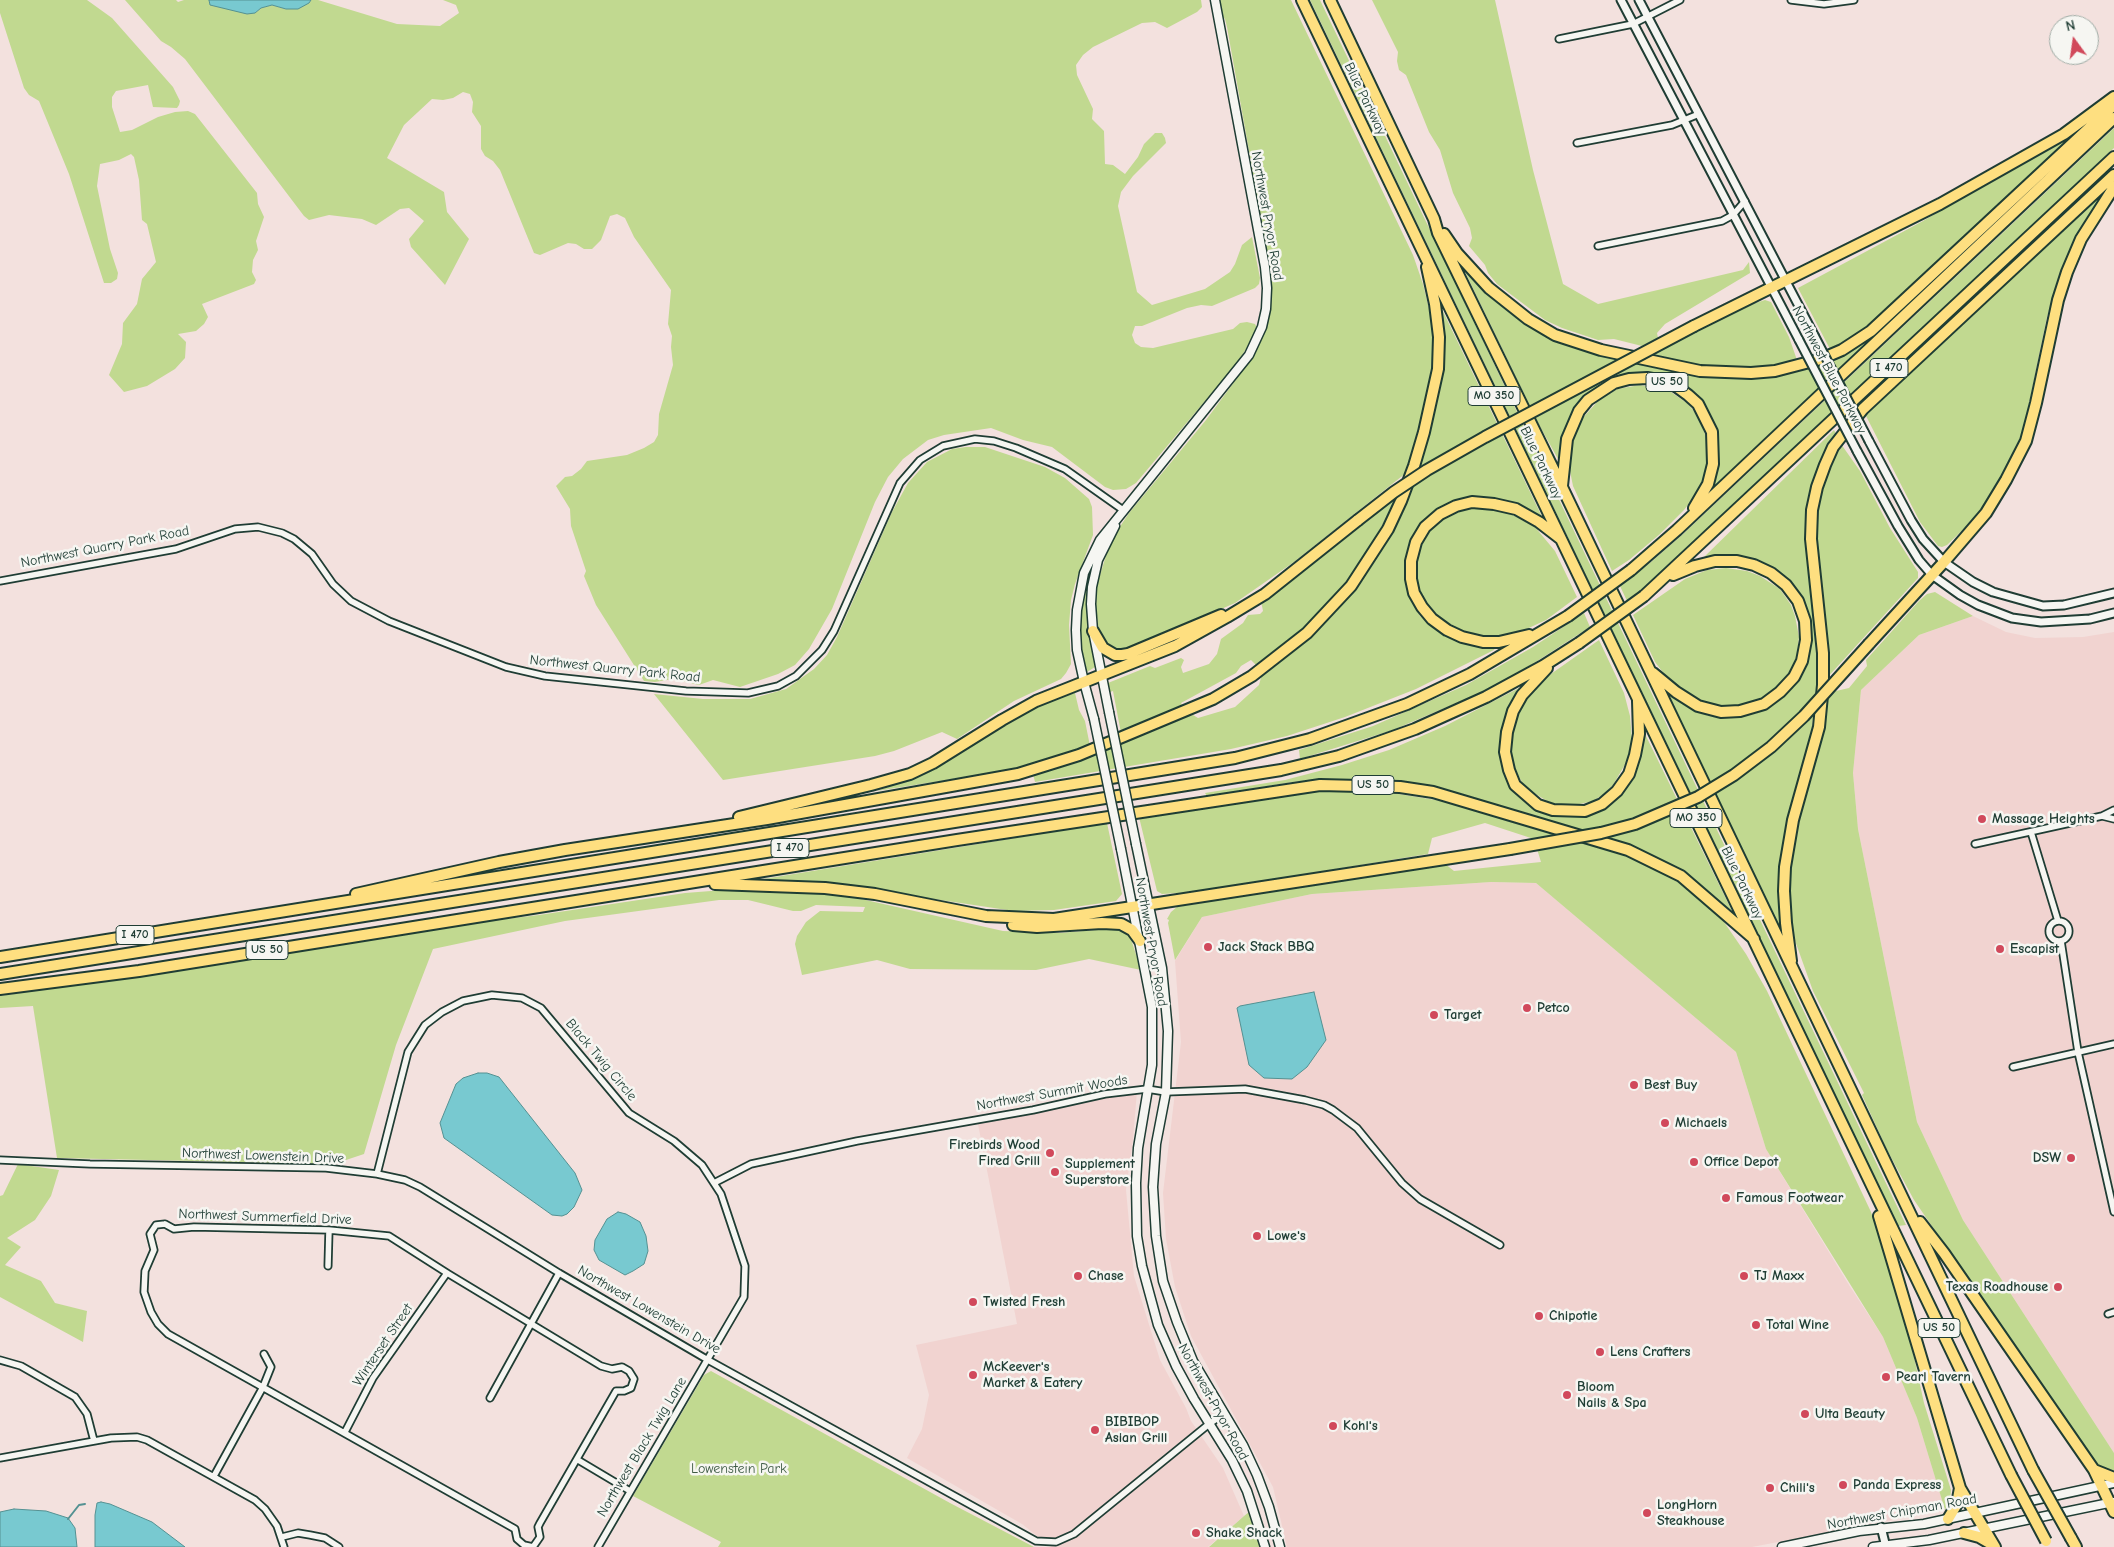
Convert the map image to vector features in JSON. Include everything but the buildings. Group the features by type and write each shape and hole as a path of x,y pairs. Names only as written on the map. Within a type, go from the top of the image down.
{"highway":[{"name":"Blue Parkway","path":"1302,0 1754,939"},
{"name":"Blue Parkway","path":"1330,0 1434,219 1438,233 1562,487"},
{"path":"682,830 910,774 933,764 1002,720 1036,701 1175,646 1265,594 1394,492 1427,470 1485,437 1694,326 1940,204 2050,142 2114,97"},
{"path":"1434,219 1457,253 1489,288 1528,319 1555,335 1601,350 1700,371 1751,373 1776,371 1821,359 1850,345 1871,331 2114,104"},
{"name":"I 470","path":"0,957 1235,758 1310,739 1407,704 1470,674 1546,630 1631,570 1677,530 2114,118"},
{"name":"I 470","path":"0,974 1281,770 1339,756 1415,729 1486,697 1561,656 1664,580 2114,157"},
{"path":"1793,972 1786,915 1785,867 1793,820 1819,727 1823,685 1823,653 1811,539 1812,510 1817,487 1825,465 1833,447 1862,409 2114,175"},
{"path":"692,883 825,888 875,894 986,916 1029,919 1077,917 1601,833 1667,812 1698,797 1734,776 1771,747 1804,716 1986,513 2026,441 2058,300 2067,272 2081,239 2114,187"},
{"path":"270,914 499,862 682,830 767,819 1018,774 1079,756 1213,698 1252,676 1308,634 1352,586 1388,529 1414,466 1434,392 1438,369 1438,337 1424,252"},
{"name":"US 50","path":"1677,530 1700,500 1708,484 1713,464 1712,432 1698,404 1677,387 1664,381 1647,378 1629,379 1614,383 1600,390 1579,411 1567,439 1562,487 2033,1470 2073,1543"},
{"path":"1546,630 1518,638 1491,642 1462,637 1447,630 1422,607 1414,592 1410,579 1411,561 1416,542 1426,527 1440,514 1456,506 1472,502 1516,509 1540,522 1564,541"},
{"path":"1650,671 1676,692 1698,706 1721,712 1740,711 1764,704 1780,692 1794,676 1802,661 1806,640 1804,621 1798,601 1786,585 1771,573 1754,565 1737,561 1715,561 1695,566 1664,580"},
{"path":"1093,631 1103,648 1115,655 1128,654 1249,604"},
{"path":"1561,656 1522,695 1513,711 1507,732 1505,752 1515,785 1538,805 1552,810 1585,810 1602,804 1617,791 1629,774 1635,755 1639,734 1638,697"},
{"name":"US 50","path":"0,989 139,971 1245,795 1320,785 1362,784 1433,792 1628,850 1681,876 1754,939 2011,1475 2048,1544"},
{"path":"944,908 984,920 1038,927 1102,923 1121,924 1132,930 1140,941"},
{"path":"1868,1179 1960,1488 1995,1546"},
{"path":"1907,1205 1944,1253 2094,1470 2100,1486 2113,1506"},
{"path":"2094,1470 2114,1478"},
{"path":"1948,1519 1958,1504 1960,1488"},
{"path":"1964,1533 1995,1546"}],"main road":[{"name":"Northwest Pryor Road","path":"1215,0 1265,267 1266,309 1262,327 1249,355 1100,540 1084,573 1080,586 1076,630 1077,650 1094,719 1152,1007 1152,1066 1138,1148 1136,1183 1137,1236 1142,1266 1149,1295 1176,1366 1232,1460 1247,1491 1265,1547"},
{"name":"Northwest Pryor Road","path":"1123,510 1098,560 1092,587 1093,631 1166,996 1168,1030 1166,1092 1156,1144 1153,1187 1156,1236 1163,1281 1176,1322 1193,1361 1243,1445 1257,1475 1269,1507 1280,1547"},
{"name":"Northwest Chipman Road","path":"1782,1547 1881,1527 1924,1524 2114,1483"},
{"path":"1873,1547 1984,1530 2113,1506"}],"street":[{"name":"Northwest Blue Parkway","path":"1620,0 1857,451 1919,560 1932,575 1978,605 2012,618 2041,622 2070,621 2090,619 2114,613"},
{"name":"Northwest Blue Parkway","path":"1640,0 1911,520 1923,539 1944,562 1973,582 1993,592 2043,606 2064,605 2114,593"},
{"path":"1559,40 1633,24 1680,0"},
{"path":"1791,0 1824,4 1854,0"},
{"path":"1576,143 1672,125 1699,114"},
{"path":"1598,246 1722,221 1732,215 1745,201"},
{"name":"Northwest Quarry Park Road","path":"0,581 176,549 235,529 258,528 282,532 294,539 312,554 333,584 351,601 389,621 506,667 545,676 677,690 748,693 778,686 796,676 822,650 834,631 900,483 920,460 943,446 975,440 994,441 1016,448 1065,469 1123,510"},
{"path":"1975,844 2102,816 2114,810"},
{"path":"2102,816 2114,819"},
{"path":"2031,832 2058,921"},
{"path":"2058,921 2064,922 2069,928 2067,938 2061,941 2052,938 2049,932 2050,926 2058,921"},
{"path":"2061,941 2078,1052 2114,1212"},
{"name":"Black Twig Circle","path":"377,1174 408,1052 425,1025 442,1012 463,1000 492,995 522,998 541,1008 630,1113 674,1141 702,1164 721,1194 744,1266 744,1297 708,1360"},
{"path":"2013,1067 2114,1044"},
{"name":"Northwest Summit Woods","path":"714,1183 751,1164 759,1162 857,1141 1033,1110 1105,1094 1148,1090 1166,1092 1245,1089 1324,1105 1357,1128 1402,1183 1420,1199 1500,1245"},
{"name":"Northwest Lowenstein Drive","path":"0,1160 90,1164 326,1168 377,1174 405,1180 420,1187 559,1273 708,1360 1036,1541 1056,1542 1074,1534 1209,1424 1224,1414"},
{"name":"Northwest Summerfield Drive","path":"165,1224 174,1229 194,1227 329,1230 389,1236 447,1273 601,1366 612,1369 622,1367 630,1371 634,1379 631,1388 616,1392 538,1527 540,1537 533,1547 524,1545 517,1539 515,1529 168,1334 158,1324 151,1312 144,1292 145,1270 154,1250 150,1234 156,1225 165,1224"},
{"path":"328,1266 329,1230"},
{"name":"Winterset Street","path":"345,1432 373,1378 447,1273"},
{"path":"490,1398 559,1273"},
{"path":"214,1476 271,1367 264,1354"},
{"path":"0,1360 21,1366 75,1397 86,1414 94,1441"},
{"name":"Northwest Black Twig Lane","path":"598,1547 708,1360"},
{"path":"0,1458 120,1437 146,1440 255,1500 265,1509 277,1526 284,1547"},
{"path":"578,1460 630,1491"},
{"path":"1881,1527 1886,1546"},
{"path":"282,1537 298,1534 310,1535 325,1538 340,1547"}],"shaded area":[{"path":"1973,616 2006,632 2035,638 2083,637 2114,632 2114,1453 1963,1220 1917,1122 1858,829 1853,773 1861,690 1919,635"},
{"path":"1491,882 1536,883 1736,1052 1766,1149 1883,1337 1917,1418 1945,1510 1752,1547 1287,1547 1273,1487 1191,1336 1175,1287 1166,1239 1163,1193 1181,1042 1175,961 1202,917 1312,894"},
{"path":"1137,1091 1126,1190 1134,1276 1160,1360 1191,1421 1223,1468 1244,1516 1208,1547 1051,1547 1022,1524 907,1458 922,1429 929,1395 916,1345 1017,1324 977,1119"}],"green space":[{"path":"0,0 87,0 112,18 173,87 180,101 177,108 153,107 148,85 116,91 112,97 112,107 120,132 132,130 158,117 175,112 188,111 195,114 257,193 258,204 264,217 256,241 258,250 253,260 252,272 256,280 254,284 202,304 208,317 204,324 196,331 178,334 186,342 185,358 175,369 147,386 124,392 109,375 122,344 123,323 137,304 142,279 156,262 147,224 142,220 139,180 134,157 131,154 119,160 100,164 97,186 110,249 118,273 117,279 111,283 104,283 69,174 39,101 29,95 24,88 0,13"},
{"path":"125,0 176,0 178,2 184,0 209,0 210,5 255,13 261,8 272,5 286,9 309,3 311,0 318,0 397,24 440,26 459,13 456,5 443,0 1201,0 1202,7 1197,12 1167,28 1155,22 1142,23 1093,47 1083,55 1076,65 1077,75 1093,109 1092,119 1104,131 1105,164 1113,165 1125,174 1138,157 1144,144 1155,133 1162,133 1165,138 1166,143 1133,176 1121,192 1118,206 1137,292 1152,305 1205,289 1230,272 1242,245 1252,237 1260,278 1259,284 1255,288 1212,306 1201,305 1187,308 1142,326 1135,326 1132,335 1135,343 1141,347 1153,348 1233,329 1240,323 1247,322 1255,324 1257,328 1237,363 1136,483 1126,489 1113,490 1105,487 1052,447 1023,440 991,428 944,435 928,440 903,459 888,477 875,502 832,609 809,649 795,665 778,674 740,687 713,680 699,685 673,679 655,682 644,681 596,605 584,576 586,571 571,526 570,509 556,486 565,477 572,476 581,469 587,461 627,455 654,442 658,435 659,414 673,365 672,336 668,324 671,290 634,237 625,218 617,214 610,216 601,240 592,249 584,249 576,244 568,243 540,255 534,253 500,170 493,161 485,156 481,149 481,126 472,112 473,102 470,94 463,92 453,98 443,100 432,99 404,125 387,158 444,192 447,212 469,239 445,285 411,247 409,239 424,221 409,208 400,209 376,225 362,219 329,215 309,220 304,216 185,59 161,41"},
{"path":"1218,0 1291,0 1413,255 1423,284 1433,325 1433,352 1428,394 1406,473 1294,562 1235,603 1127,650 1115,651 1106,644 1099,633 1096,607 1097,585 1108,549 1129,513 1206,420 1252,358 1267,325 1270,291 1268,258 1227,27 1225,19 1220,14"},
{"path":"1310,0 1320,0 1906,1225 1898,1226"},
{"path":"1372,0 1495,0 1533,170 1563,284 1598,304 1743,270 1749,262 1750,273 1665,324 1657,333 1658,338 1642,346 1614,339 1598,340 1545,320 1497,284 1488,273 1485,265 1469,246 1472,238 1470,228 1453,193 1440,150 1429,132 1406,75 1399,70 1398,52"},
{"path":"2114,128 2114,148 1657,579 1627,601 1620,586 1683,534"},
{"path":"2077,130 1861,334 1831,351 1798,288 1923,221"},
{"path":"2111,183 2081,230 2068,255 2056,288 2047,317 2024,428 2015,452 1989,500 1975,518 1947,545 1938,546 1920,522 1865,414"},
{"path":"1464,270 1494,300 1514,316 1547,336 1577,348 1606,356 1680,371 1724,378 1790,373 1835,359 1870,340 1709,491 1717,471 1717,437 1676,382 1612,380 1603,384 1586,397 1573,412 1565,431 1558,459 1538,423"},
{"path":"1765,300 1771,302 1789,337 1798,363 1773,368 1725,370 1648,357 1743,307"},
{"path":"1438,301 1546,525 1529,514 1465,500 1413,538 1406,559 1405,579 1409,595 1420,616 1441,633 1463,643 1495,648 1494,650 1416,689 1345,717 1287,736 1231,749 1035,782 1033,774 1076,761 1176,718 1193,715 1198,718 1235,707 1259,685 1262,674 1269,671 1268,668 1379,551 1437,388"},
{"path":"1640,385 1668,390 1687,403 1693,410 1700,420 1707,440 1706,471 1698,492 1684,510 1660,534 1629,560 1612,571 1573,486 1570,471 1570,446 1580,421 1598,401 1617,389"},
{"path":"1834,430 1836,434 1827,449 1814,480 1806,520 1807,559 1818,663 1818,680 1810,742 1784,836 1780,866 1781,931 1667,697 1667,692 1685,705 1709,716 1732,718 1757,713 1769,707 1786,694 1799,679 1804,668 1808,626 1776,574 1703,558"},
{"path":"1841,444 1860,471 1890,528 1918,572 1918,578 1826,679 1816,550 1816,517 1821,487 1832,458"},
{"path":"985,447 1045,467 1065,478 1089,499 1092,507 1093,535 1071,600 1069,625 1071,664 1066,673 1061,679 1014,701 957,739 942,732 894,751 875,756 723,780 654,694 703,699 750,699 786,689 814,669 827,655 837,637 892,512 908,483 927,462 952,449"},
{"path":"1398,494 1369,551 1343,587 1294,638 1256,665 1251,660 1241,666 1236,673 1181,703 1182,705 1121,733 1113,691 1110,692 1108,683 1150,666 1155,668 1181,658 1184,660 1181,667 1183,673 1209,664 1217,654 1221,639 1243,623 1248,615 1260,614 1263,611 1261,601"},
{"path":"1468,508 1490,508 1502,511 1535,527 1555,551 1577,597 1546,620 1518,633 1494,638 1473,637 1442,624 1419,597 1414,570 1421,542 1427,532 1445,516"},
{"path":"1099,547 1087,606 1088,630 1095,667 1087,672 1080,640 1079,611 1084,584"},
{"path":"1726,568 1747,571 1760,576 1780,589 1791,605 1799,637 1796,662 1791,673 1777,690 1755,704 1728,709 1695,701 1668,679 1655,662 1633,615 1685,579 1707,570"},
{"path":"1935,592 1973,616 1919,635 1861,690 1853,773 1858,829 1917,1122 1963,1220 2114,1453 2114,1474 2095,1464 1914,1200 1887,1150 1862,1095 1864,1093 1813,991 1793,935 1788,902 1789,855 1824,700 1836,691 1849,688 1867,666 1866,660 1919,601 1927,594"},
{"path":"1584,613 1590,627 1517,674 1487,690 1393,730 1300,759 1299,750 1373,726 1466,685 1533,647"},
{"path":"1599,640 1624,693 1630,716 1632,740 1627,761 1613,785 1593,801 1571,806 1550,803 1523,784 1515,770 1510,742 1515,720 1525,700 1541,681"},
{"path":"1521,687 1503,726 1500,754 1506,774 1551,814 1574,815 1620,793 1642,732 1644,732 1736,919 1677,871 1401,782 1336,779 1293,782 1207,796 1205,793 1285,780 1389,750 1445,726"},
{"path":"1075,693 1079,710 1085,721 1090,746 1028,767 877,791 924,774 1023,713 1054,699"},
{"path":"1332,789 1374,790 1442,801 1622,854 1654,868 1678,882 1724,922 1746,954 1767,991 1871,1212 1906,1320 1924,1403 1951,1490 1950,1501 1945,1510 1917,1418 1883,1337 1766,1149 1736,1052 1536,883 1491,882 1312,894 1202,917 1175,960 1169,920 1167,919 1177,907 1444,863 1454,871 1541,862 1537,849 1540,841 1485,823 1432,838 1428,854 1195,892 1162,894 1157,891 1139,817 1275,795"},
{"path":"1107,823 1122,894 1116,901 1054,910 1014,911 847,886 763,879"},
{"path":"737,889 786,889 839,894 1003,931 1059,933 1120,928 1127,931 1130,936 1141,970 1089,959 1036,970 910,969 877,960 802,975 795,944 797,936 806,922 820,911 863,912 865,907 816,905 801,911 793,911 748,900 719,900 565,921 433,949 396,1045 364,1154 334,1164 57,1158 33,1006 0,1008 0,996 481,922 685,893"},
{"path":"18,1164 59,1170 51,1196 35,1220 7,1238 21,1247 5,1265 41,1281 55,1303 87,1311 83,1342 0,1297 0,1196 3,1195"},
{"name":"Lowenstein Park","path":"711,1371 950,1503 1034,1547 718,1547 721,1542 633,1496 704,1375"},
{"path":"1249,1512 1260,1547 1209,1547 1244,1516"}],"water":[{"path":"209,0 311,0 298,9 286,9 272,5 261,8 255,13 247,14 210,5"},
{"path":"1314,992 1326,1040 1307,1067 1292,1079 1264,1078 1249,1065 1237,1008"},
{"path":"478,1073 487,1073 499,1077 575,1173 582,1190 574,1207 567,1214 562,1216 552,1215 444,1138 440,1123 456,1084 463,1078"},
{"path":"618,1212 640,1222 646,1236 648,1251 644,1264 625,1275 599,1260 594,1250 595,1240 607,1219"},
{"path":"101,1502 152,1522 185,1547 95,1547 95,1515 97,1503"},
{"path":"14,1509 46,1511 68,1518 75,1528 77,1547 0,1547 0,1512"}],"waterway":[{"path":"68,1519 79,1505 85,1504"}],"place":[{"name":"Massage Heights","path":"1982,819"},
{"name":"Jack Stack BBQ","path":"1208,947"},
{"name":"Escapist","path":"2000,949"},
{"name":"Petco","path":"1527,1008"},
{"name":"Target","path":"1434,1015"},
{"name":"Best Buy","path":"1634,1085"},
{"name":"Michaels","path":"1665,1123"},
{"name":"Firebirds Wood Fired Grill","path":"1050,1153"},
{"name":"DSW","path":"2071,1158"},
{"name":"Office Depot","path":"1694,1162"},
{"name":"Supplement Superstore","path":"1055,1172"},
{"name":"Famous Footwear","path":"1726,1198"},
{"name":"Lowe's","path":"1257,1236"},
{"name":"Chase","path":"1078,1276"},
{"name":"TJ Maxx","path":"1744,1276"},
{"name":"Texas Roadhouse","path":"2058,1287"},
{"name":"Twisted Fresh","path":"973,1302"},
{"name":"Chipotle","path":"1539,1316"},
{"name":"Total Wine","path":"1756,1325"},
{"name":"Lens Crafters","path":"1600,1352"},
{"name":"McKeever's Market & Eatery","path":"973,1375"},
{"name":"Pearl Tavern","path":"1886,1377"},
{"name":"Bloom Nails & Spa","path":"1567,1395"},
{"name":"Ulta Beauty","path":"1805,1414"},
{"name":"Kohl's","path":"1333,1426"},
{"name":"BIBIBOP Asian Grill","path":"1095,1430"},
{"name":"Panda Express","path":"1843,1485"},
{"name":"Chili's","path":"1770,1488"},
{"name":"LongHorn Steakhouse","path":"1647,1513"},
{"name":"Shake Shack","path":"1196,1533"}]}
